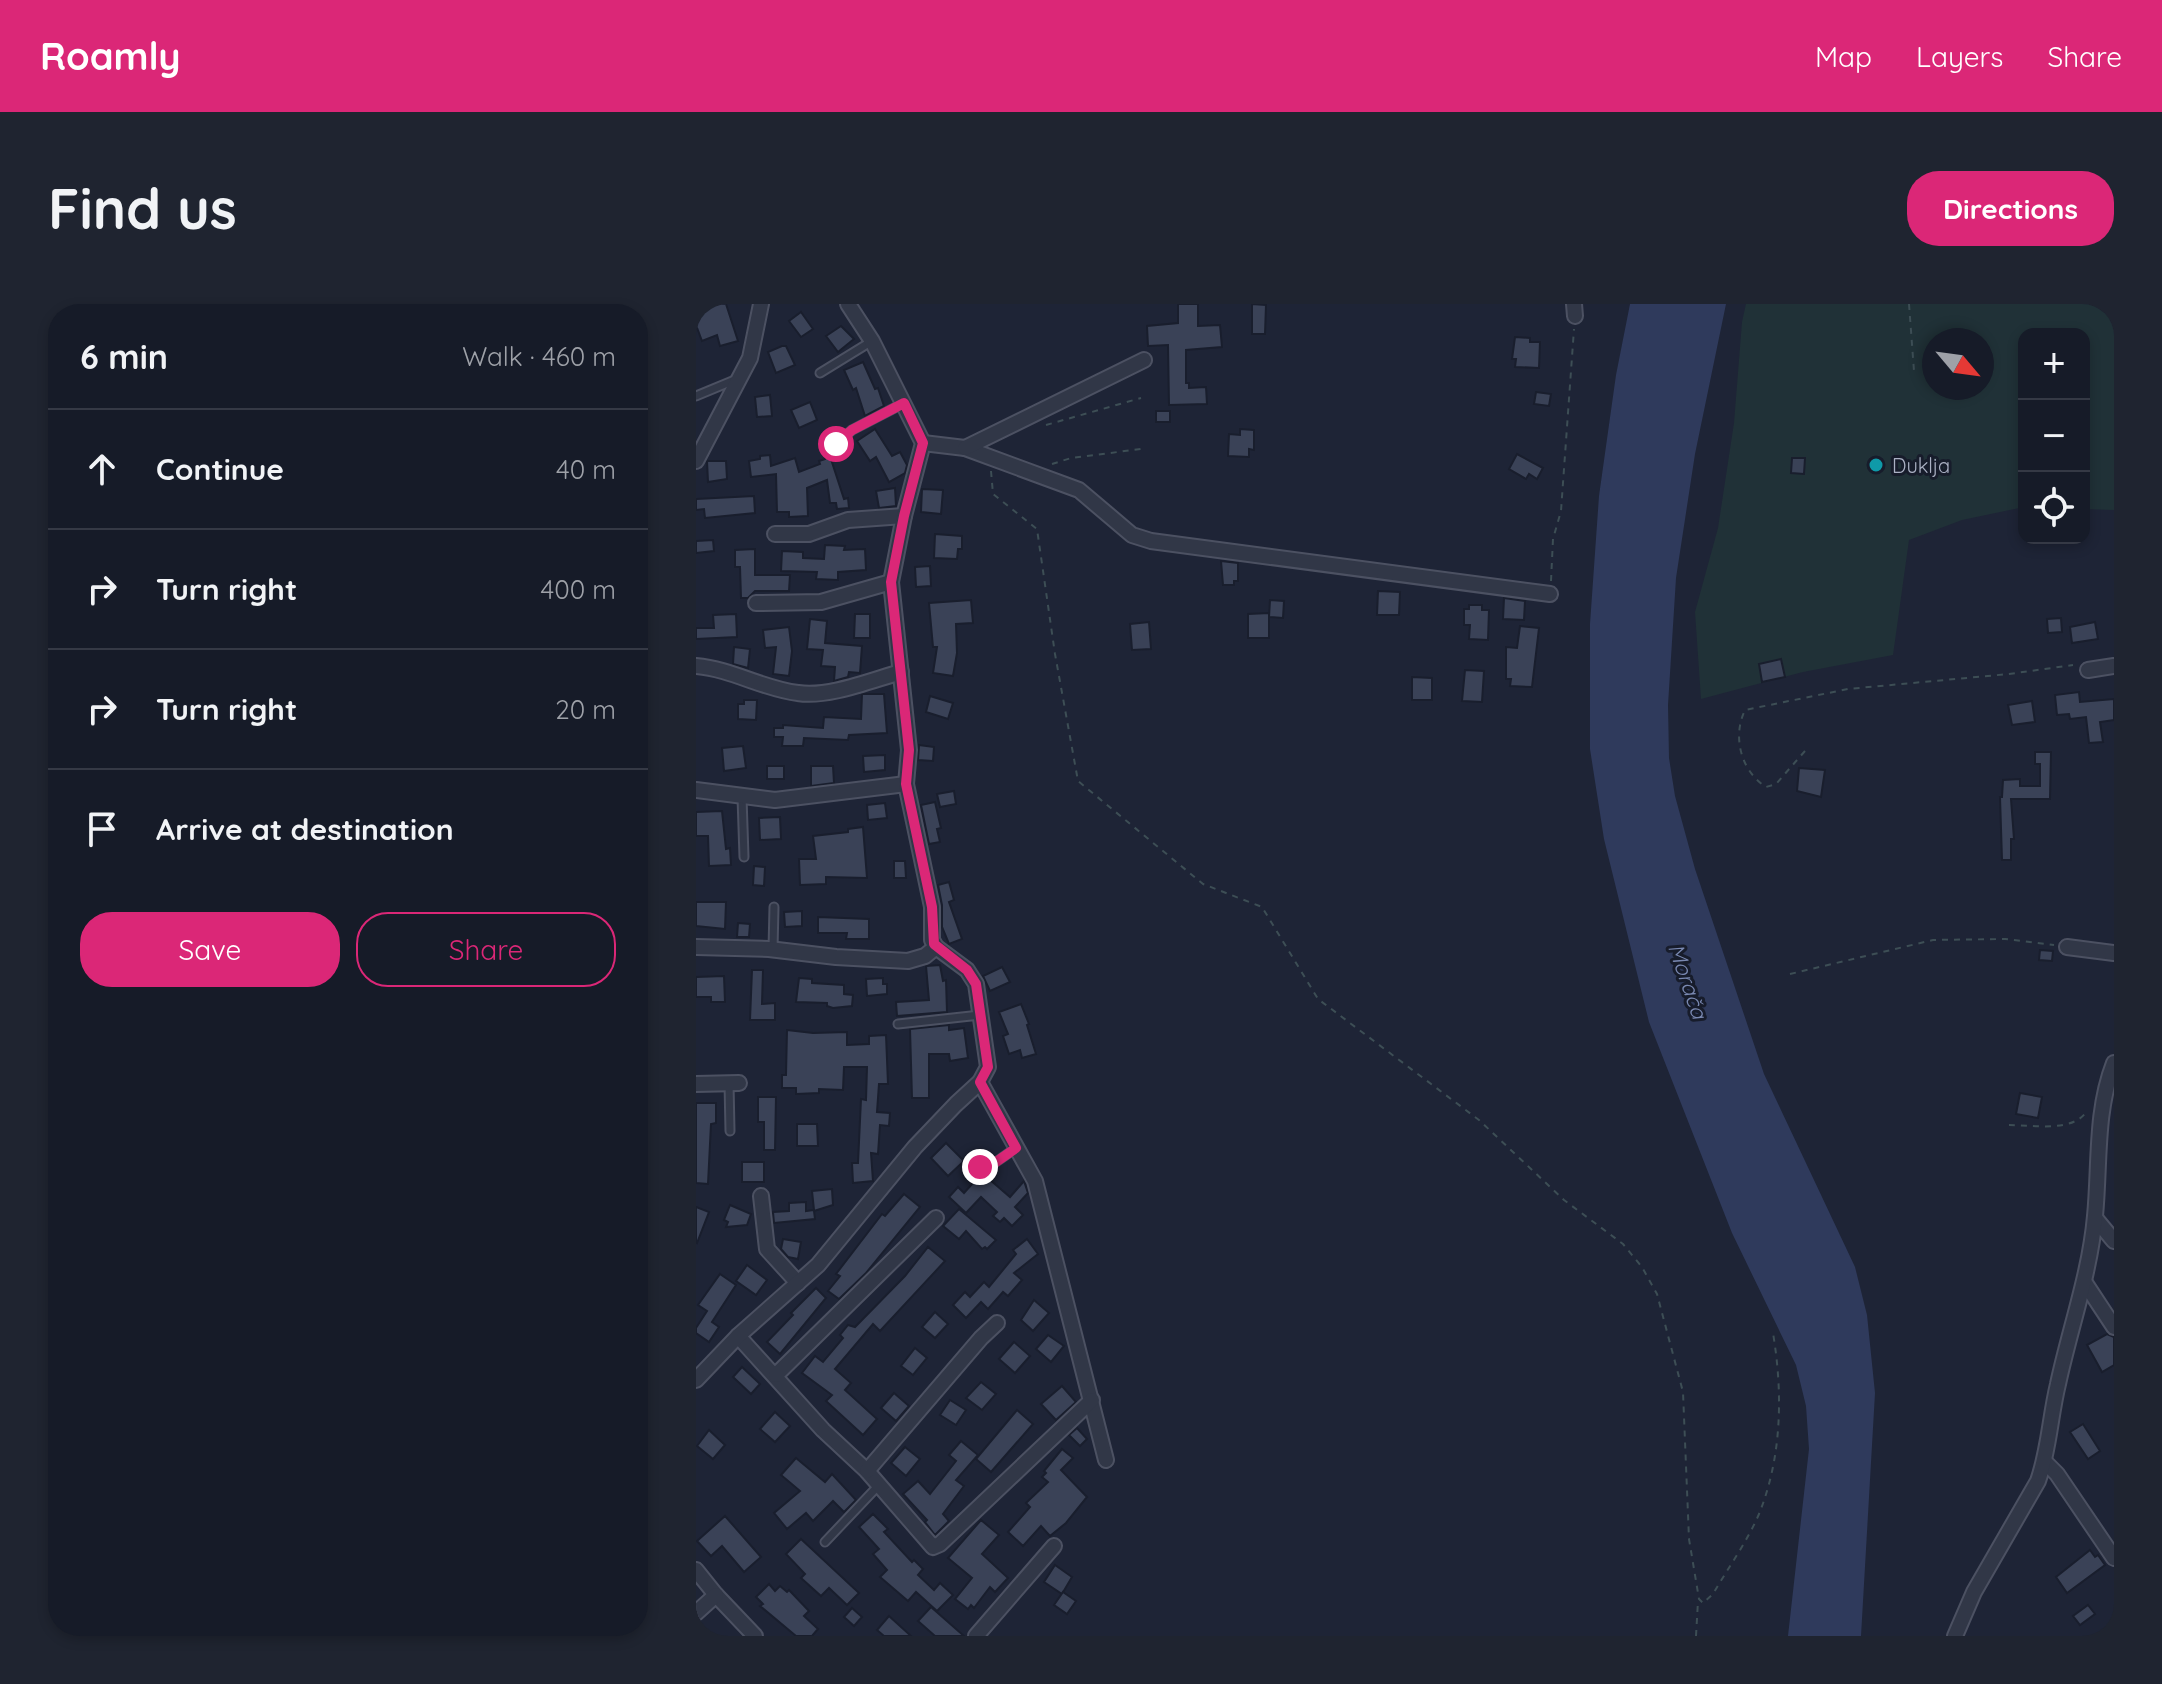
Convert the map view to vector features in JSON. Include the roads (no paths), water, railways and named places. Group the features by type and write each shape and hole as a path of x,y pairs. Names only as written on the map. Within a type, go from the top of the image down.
{"street":[{"path":"696,461 750,358 761,304"},
{"path":"696,1380 738,1336 818,1265 915,1147 980,1082 988,1067 976,984 967,970 936,947 932,940 932,907 906,784 909,750 891,582 923,443 872,341 848,304"},
{"path":"965,448 997,429 1063,402 1144,360"},
{"path":"923,443 965,448 1079,490 1132,535 1151,541 1550,594"},
{"path":"775,534 809,534 848,520 904,516"},
{"path":"756,603 821,602 891,582"},
{"path":"696,666 738,674 799,694 834,690 901,672"},
{"path":"2085,667 2114,666"},
{"path":"696,790 742,797 795,799 906,784"},
{"path":"696,947 773,949 908,961 925,956 936,947"},
{"path":"2067,947 2114,953"},
{"path":"1955,1636 1974,1592 2038,1481 2045,1462 2056,1390 2085,1283 2095,1218 2101,1116 2114,1063"},
{"path":"980,1082 1035,1181 1106,1460"},
{"path":"696,1084 734,1083"},
{"path":"761,1196 767,1249 798,1283"},
{"path":"776,1375 936,1218"},
{"path":"2095,1218 2114,1241"},
{"path":"2085,1283 2114,1327"},
{"path":"867,1471 997,1323"},
{"path":"738,1336 823,1430 867,1471 933,1547 977,1511 1092,1400"},
{"path":"2045,1462 2057,1474 2114,1558"},
{"path":"976,1636 1054,1546"},
{"path":"696,1570 755,1636"},
{"path":"696,1613 716,1595"}],"lane":[{"path":"820,373 872,341"},
{"path":"696,396 739,379"},
{"path":"836,444 852,430 904,403"},
{"path":"742,797 744,857"},
{"path":"773,949 774,907"},
{"path":"898,1024 982,1015"},
{"path":"730,1131 734,1083"},
{"path":"980,1167 996,1162 1016,1148"},
{"path":"825,1542 879,1485"}],"water":[{"name":"Morača","path":"1630,304 1726,304 1695,454 1676,578 1668,705 1669,758 1675,796 1695,869 1764,1074 1855,1267 1867,1315 1875,1393 1861,1636 1788,1636 1809,1449 1806,1406 1796,1365 1732,1233 1649,1022 1604,839 1590,749 1590,624 1599,496 1616,375"}],"place":[{"name":"Duklja","path":"1876,465"}]}
